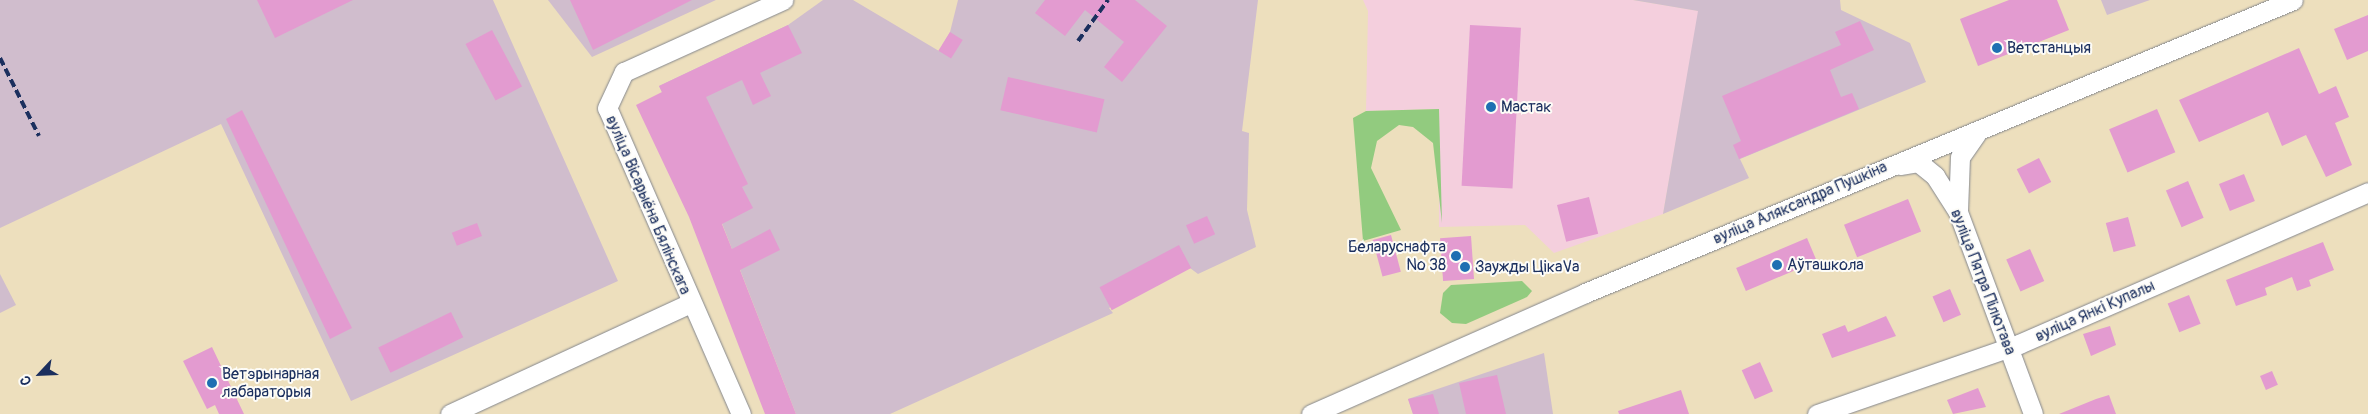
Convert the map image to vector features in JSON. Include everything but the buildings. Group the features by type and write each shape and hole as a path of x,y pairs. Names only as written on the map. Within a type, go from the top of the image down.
{"street":[{"name":"вуліца Вісарыёна Бялінскага","path":"741,414 690,304 607,108 624,72 783,0"},
{"name":"вуліца Аляксандра Пушкіна","path":"1311,414 1886,167 1976,134 2293,0"},
{"path":"1958,212 1960,158 1976,134"},
{"name":"вуліца Пятра Пілютава","path":"1886,167 1918,162 1936,176 1958,212 2033,414"},
{"name":"вуліца Янкі Купалы","path":"1817,414 2008,346 2368,192"},
{"path":"450,414 690,304"}],"shaded area":[{"path":"0,0 493,0 618,281 351,401 221,124 0,228"},
{"path":"548,0 716,0 592,57"},
{"path":"823,0 853,0 939,51 950,32 958,0 1258,0 1242,131 1249,133 1247,210 1256,247 1198,274 1190,268 1109,308 1113,313 890,414 796,414 713,200 659,86 788,25"},
{"path":"1363,0 1633,0 1699,11 1663,214 1554,253 1525,225 1439,227 1439,109 1366,111 1368,11"},
{"path":"1633,0 1840,0 1841,10 1910,43 1926,82 1740,159 1749,178 1663,214 1698,11"},
{"path":"2101,0 2150,0 2107,15"},
{"path":"0,274 16,305 0,313"},
{"path":"1544,353 1553,414 1413,414 1408,399"}],"green space":[{"path":"1439,109 1442,223 1433,143 1413,127 1399,125 1377,141 1371,168 1401,230 1363,241 1353,118 1366,111"},
{"path":"1522,281 1532,291 1527,297 1466,324 1452,323 1440,313 1443,293 1451,285"}],"railway":[{"path":"1078,41 1108,0"},
{"path":"0,58 39,136"}],"place":[{"name":"Ветстанцыя","path":"1997,48"},
{"name":"Мастак","path":"1491,107"},
{"name":"Беларуснафта № 38","path":"1456,256"},
{"name":"Аўташкола","path":"1777,265"},
{"name":"Заужды ЦікаVа","path":"1465,267"},
{"name":"Ветэрынарная лабараторыя","path":"212,383"}]}
